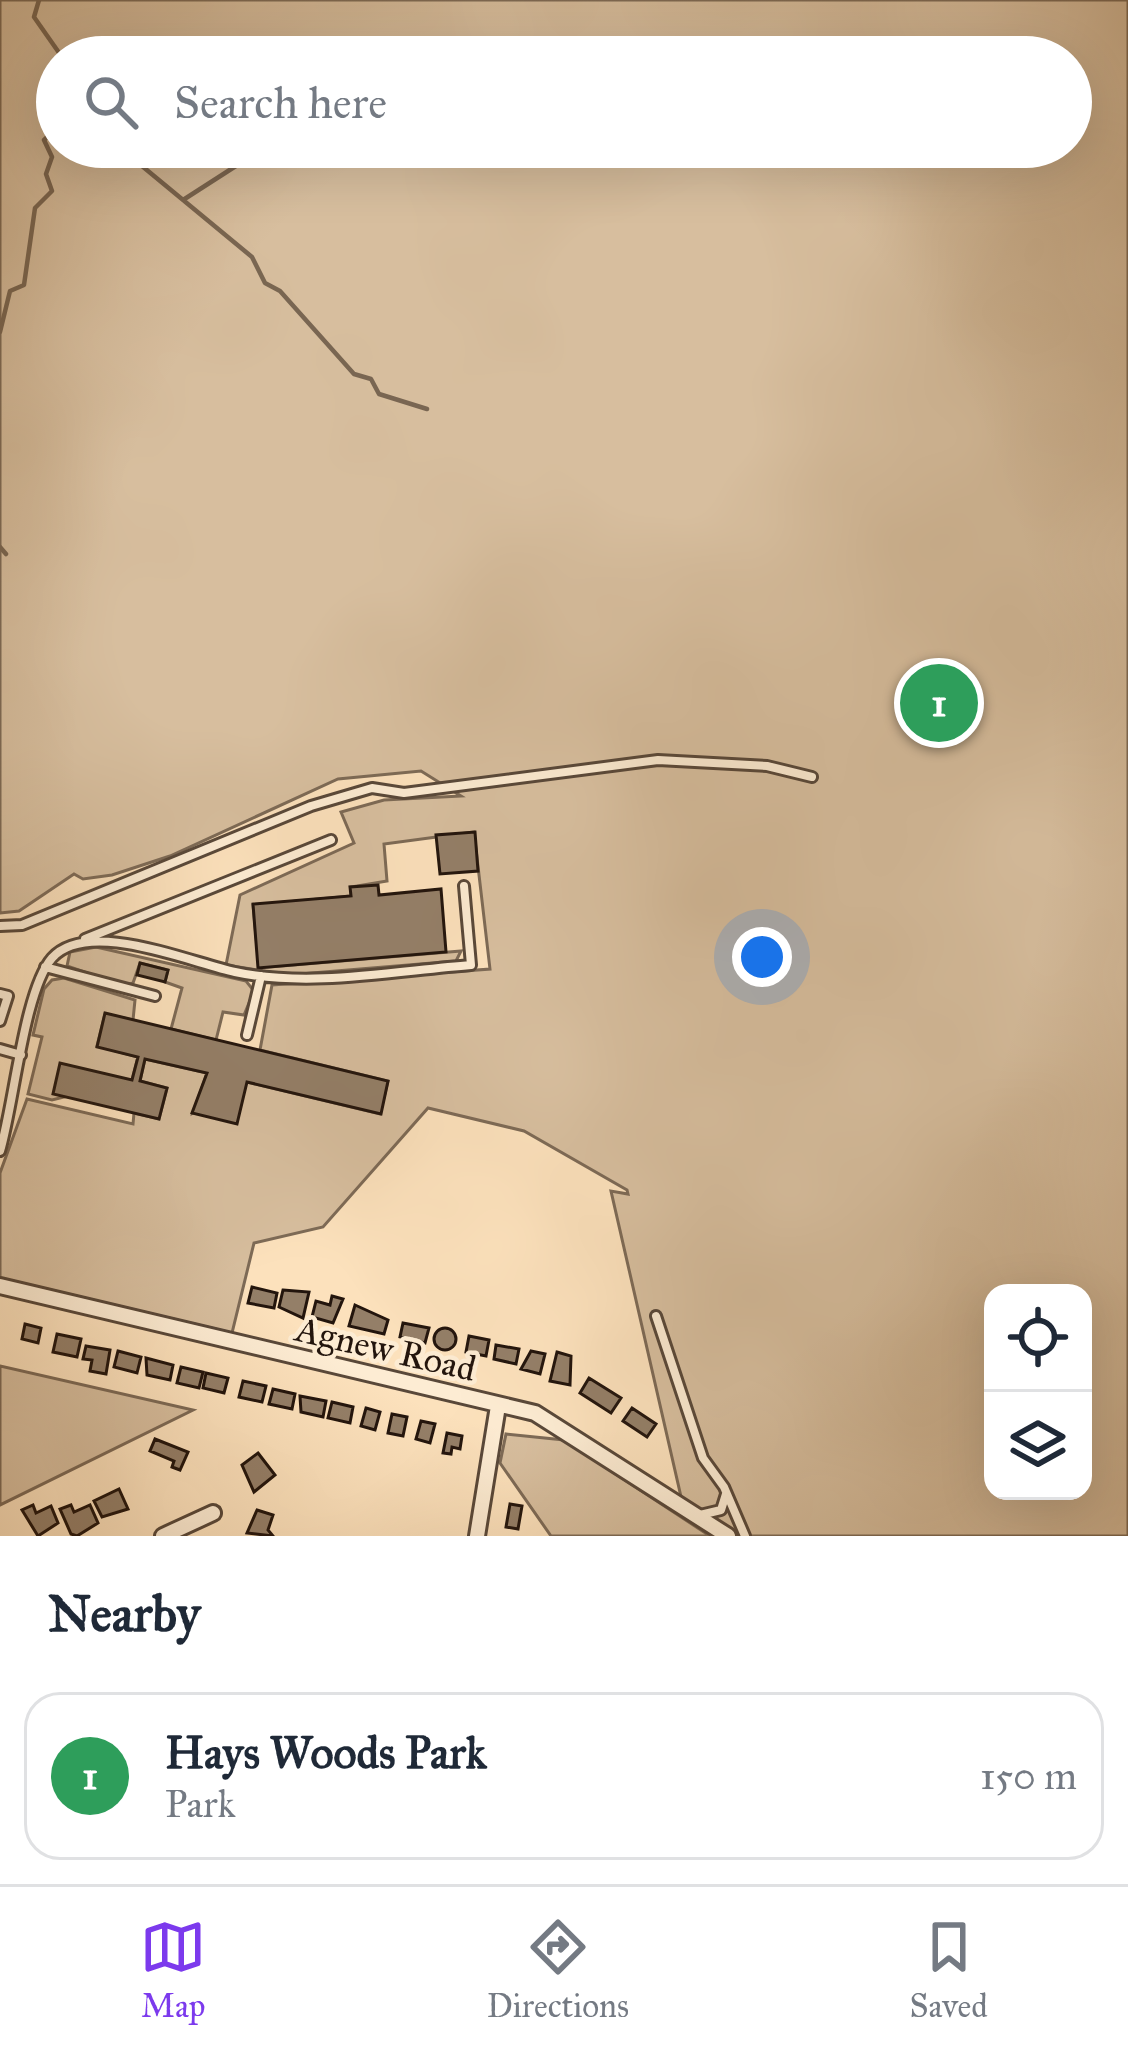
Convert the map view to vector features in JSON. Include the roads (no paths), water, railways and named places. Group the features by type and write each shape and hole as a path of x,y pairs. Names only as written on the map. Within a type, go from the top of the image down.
{"street":[{"name":"Agnew Road","path":"0,1286 535,1413 728,1536"},
{"path":"477,1536 497,1406"},
{"path":"163,1536 213,1513"}],"lane":[{"path":"0,926 22,926 311,806 372,788 404,793 658,760 767,766 812,777"},
{"path":"0,1150 45,967 56,953 331,840"},
{"path":"85,939 289,979 471,965 464,886"},
{"path":"45,967 154,996"},
{"path":"247,1035 261,976"},
{"path":"0,994 8,996 0,1021"},
{"path":"0,1049 21,1054"},
{"path":"0,1074 16,1077"},
{"path":"0,1101 11,1103"},
{"path":"656,1316 703,1458 724,1487 745,1536"},
{"path":"693,1514 721,1510 724,1487"}],"waterway":[{"path":"39,0 34,17 47,36"},
{"path":"0,332 10,291 24,285 35,208 52,191 48,168"},
{"path":"144,168 252,257 265,283 280,291 354,374 371,379 379,394 427,409"},
{"path":"183,200 233,168"},
{"path":"0,547 6,554"}],"place":[{"name":"Hays Woods Park","path":"939,703"}]}
